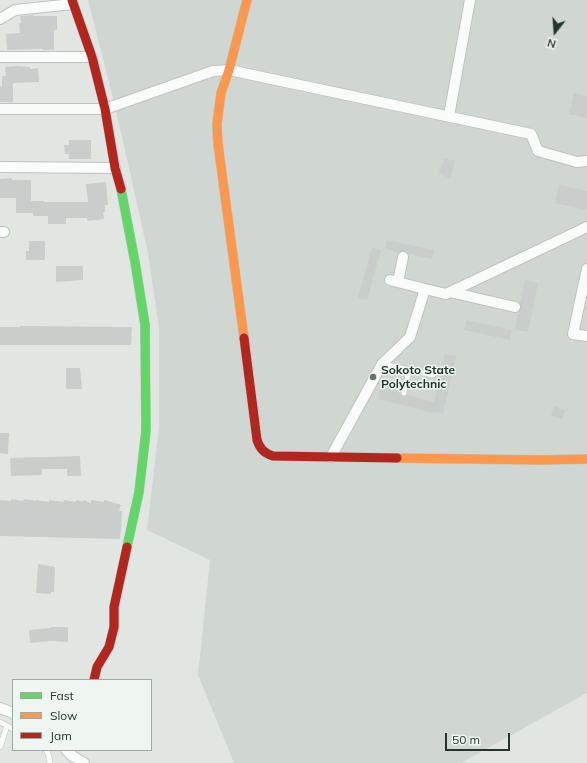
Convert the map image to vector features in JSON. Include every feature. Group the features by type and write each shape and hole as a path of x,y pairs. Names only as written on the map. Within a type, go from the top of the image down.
{"street":[{"path":"247,0 222,92 217,124 218,144 258,444 265,454 273,456 331,457 541,460 587,459"},
{"path":"449,116 470,0"},
{"path":"0,19 15,10 73,2 92,57 105,109 115,168 135,262 145,325 146,431 139,492 114,607 114,627 109,647 97,667 94,679"},
{"path":"0,57 92,57"},
{"path":"0,109 105,109 213,71 229,70 531,134 538,151 577,162 587,161"},
{"path":"0,167 115,168"},
{"path":"404,257 394,281 446,294 587,227"},
{"path":"587,269 573,334 587,336"},
{"path":"331,457 382,364 410,337 425,289"},
{"path":"450,292 515,306"},
{"path":"0,708 12,713"},
{"path":"70,752 84,763"}],"lane":[{"path":"382,364 433,375"},
{"path":"404,393 409,370"},
{"path":"0,722 12,728"},
{"path":"0,747 7,726"},
{"path":"46,751 50,763"}],"shaded area":[{"name":"Sokoto State Polytechnic","path":"88,0 587,0 587,693 461,763 234,763 198,675 210,560 147,530 159,427 159,328 148,253 115,106"}],"building":[{"path":"20,16 57,16 57,30 54,30 54,50 7,50 6,34 20,33"},
{"path":"5,67 30,67 30,69 38,68 39,82 13,83 13,102 0,102 0,86 2,86 2,76 6,76"},
{"path":"574,93 587,96 587,118 569,114"},
{"path":"69,140 91,140 91,159 69,159 69,154 65,154 64,145 69,145"},
{"path":"444,158 455,161 450,178 439,174"},
{"path":"12,178 12,180 31,180 31,201 44,202 88,202 86,184 106,182 108,205 105,205 105,212 103,212 104,219 87,221 87,218 66,218 66,224 48,224 48,216 33,216 33,213 16,213 16,198 0,198 0,179"},
{"path":"559,185 587,191 587,210 555,203"},
{"path":"386,240 434,250 432,259 409,254 405,251 399,252 385,249"},
{"path":"29,241 45,241 45,260 26,260 26,251 29,251"},
{"path":"372,247 381,250 367,300 358,298"},
{"path":"56,266 83,266 83,280 56,282"},
{"path":"525,280 538,283 528,332 515,330 518,312 521,308 520,304"},
{"path":"466,320 512,330 510,340 464,330"},
{"path":"0,327 132,327 131,345 0,345"},
{"path":"445,354 456,356 443,413 429,412 378,399 381,388 400,393 403,397 407,395 434,402"},
{"path":"66,368 80,368 82,389 66,389"},
{"path":"554,406 565,410 562,419 551,416"},
{"path":"0,433 9,433 8,454 0,453"},
{"path":"80,456 81,476 67,476 67,469 42,469 42,475 11,476 10,458"},
{"path":"11,499 49,502 49,500 76,502 77,500 83,502 83,500 91,503 91,500 104,502 104,500 119,504 121,505 119,511 122,511 120,539 0,536 0,500 11,501"},
{"path":"38,564 55,567 54,592 51,592 51,594 36,593"},
{"path":"51,627 68,627 68,642 51,641 30,643 29,630"}],"traffic: fast":[{"path":"121,189 145,325 146,431 139,492 127,547"}],"traffic: slow":[{"path":"244,338 218,144 217,124 221,93 229,70 247,0"},
{"path":"397,458 541,460 587,459"}],"traffic: jam":[{"path":"72,0 92,57 105,109 115,168 121,189"},
{"path":"244,338 257,440 261,448 267,454 273,456 397,458"},
{"path":"94,679 97,667 109,647 114,627 114,607 127,547"}],"place":[{"name":"Sokoto State Polytechnic","path":"373,377"}]}
